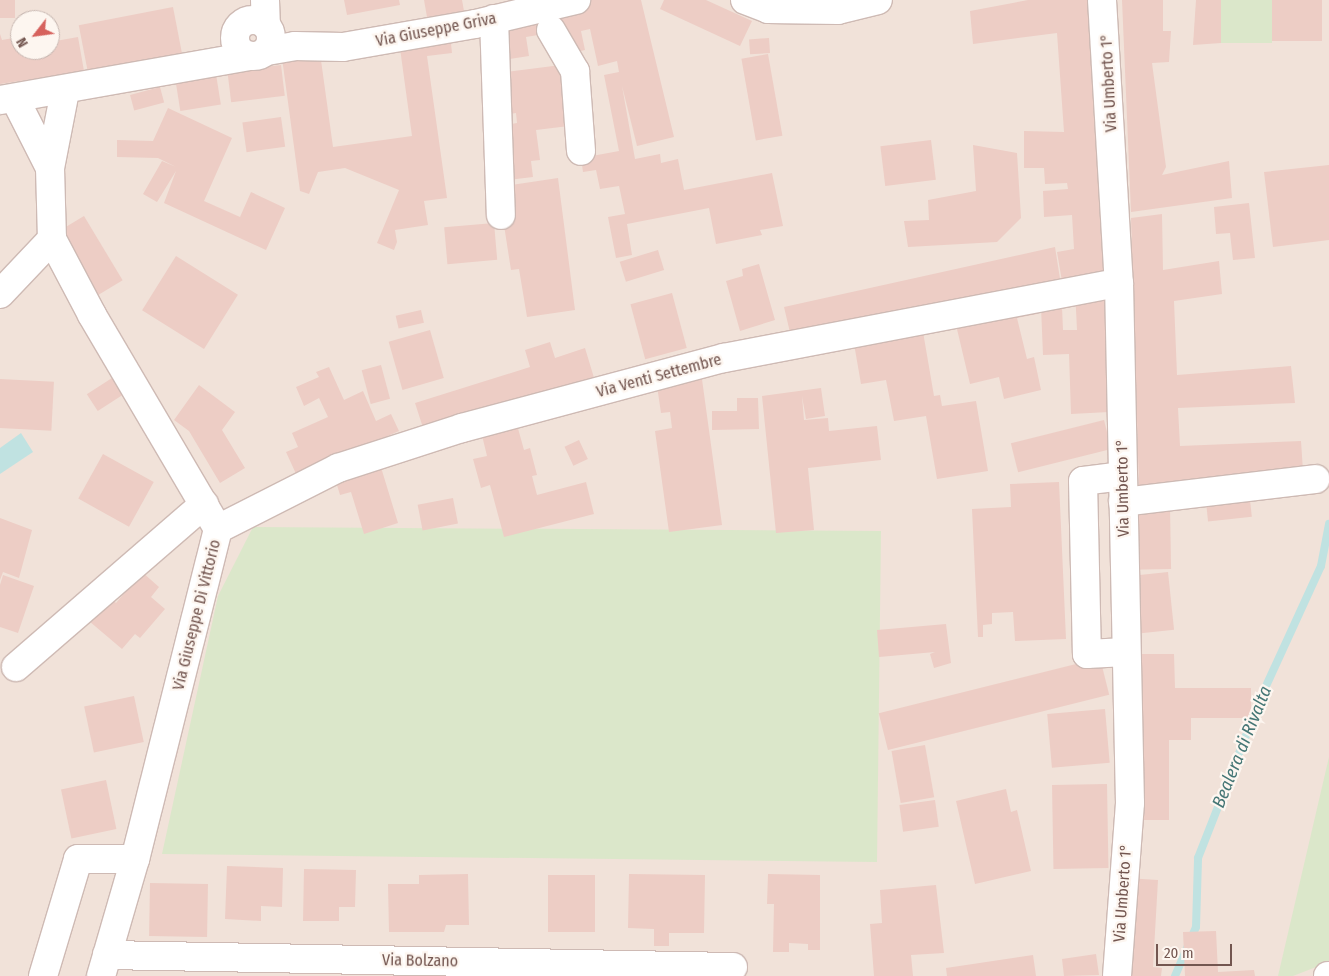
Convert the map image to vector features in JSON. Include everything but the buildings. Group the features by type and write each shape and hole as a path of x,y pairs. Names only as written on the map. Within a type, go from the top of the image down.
{"street":[{"path":"252,0 256,32"},
{"name":"Via Giuseppe Griva","path":"7,100 194,68 256,32 295,46 343,47 494,19 576,0"},
{"path":"745,0 768,8 838,10 878,0"},
{"name":"Via Umberto 1°","path":"1102,0 1119,283 1130,803 1117,976"},
{"path":"494,19 501,214"},
{"path":"551,30 575,71 581,151"},
{"name":"Via Giuseppe Di Vittorio","path":"66,91 50,168 52,238 92,315 218,528 135,859 104,965"},
{"name":"Via Giuseppe Di Vittorio","path":"7,100 50,168"},
{"path":"0,294 52,238"},
{"name":"Via Venti Settembre","path":"218,528 338,468 462,428 724,358 1119,283"},
{"path":"1126,652 1088,654 1082,481 1123,489 1316,479"},
{"path":"16,668 204,504"},
{"path":"42,976 78,858 135,859"},
{"name":"Via Bolzano","path":"104,965 510,969 733,967"}],"shaded area":[{"path":"0,0 1329,0 1329,976 0,976"}],"green space":[{"path":"1221,0 1272,0 1272,43 1221,43"},
{"path":"253,527 881,531 877,862 162,854 218,596"},
{"path":"1329,757 1329,962 1293,976 1278,976"}],"water":[{"path":"21,433 33,452 0,474 0,448"}],"waterway":[{"name":"Bealera di Rivalta","path":"1175,976 1196,927 1198,858 1261,697 1321,566 1329,524"}]}
